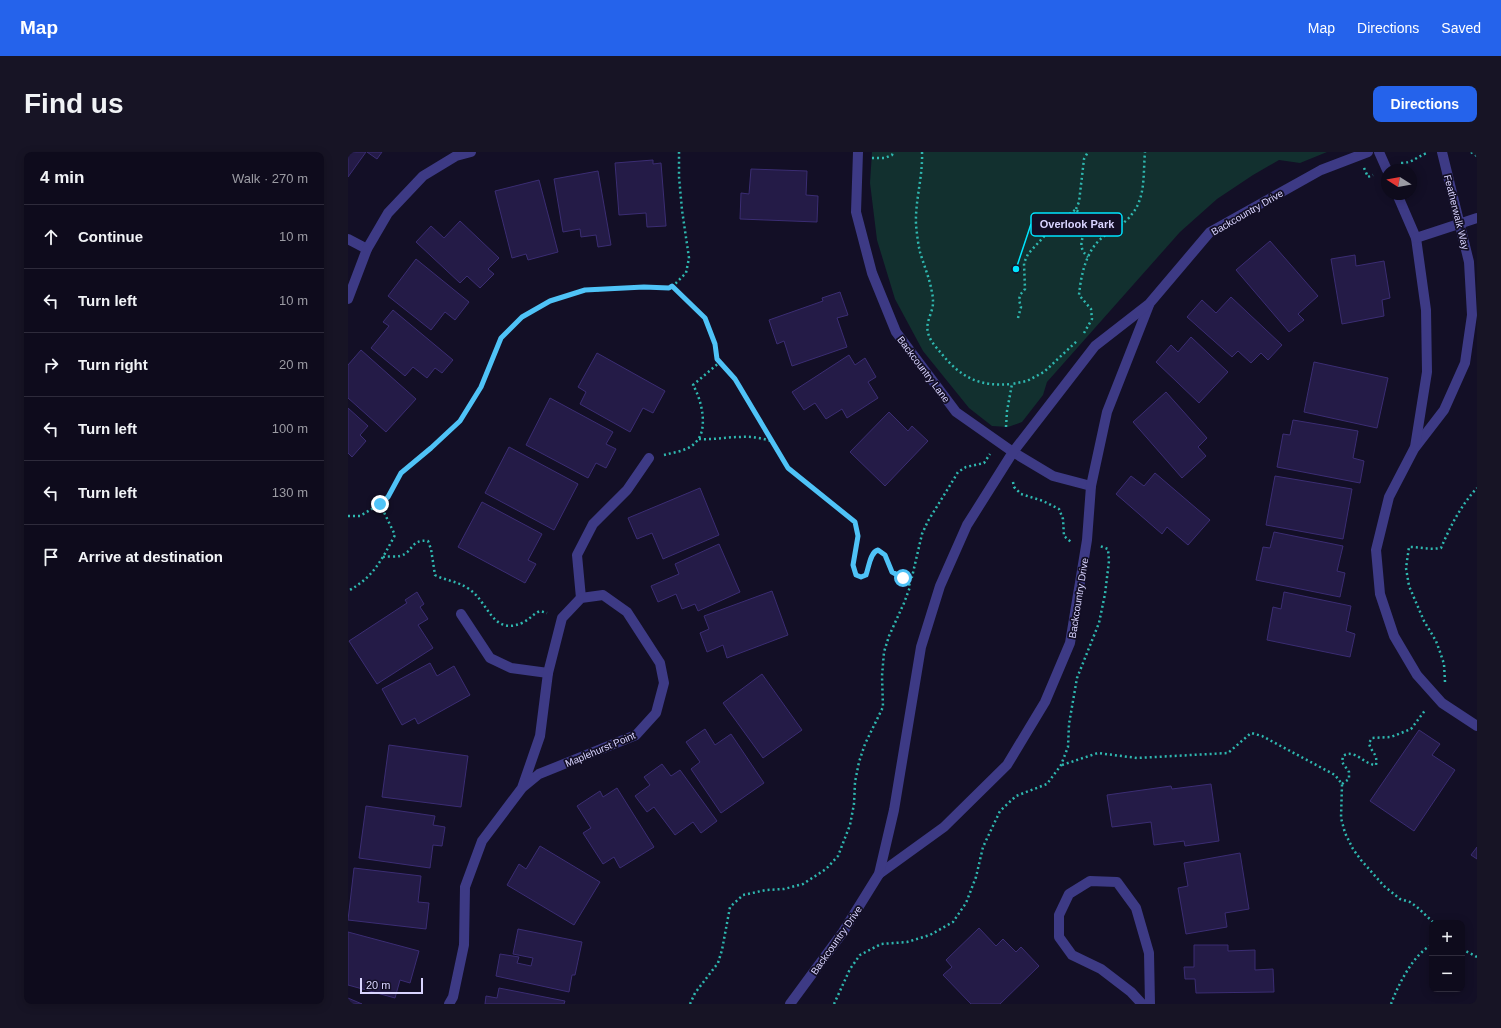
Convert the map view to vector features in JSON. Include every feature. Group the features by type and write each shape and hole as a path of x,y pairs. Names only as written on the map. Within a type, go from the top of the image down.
{"street":[{"path":"348,299 367,249 388,213 423,176 456,156 471,152"},
{"name":"Backcountry Lane","path":"858,152 856,212 872,273 896,332 956,412 1013,452 1053,476 1091,486"},
{"name":"Backcountry Drive","path":"790,1004 843,932 879,874 894,810 921,647 940,586 967,525 1013,452 1095,346 1149,304 1210,232 1321,170 1368,152"},
{"path":"1379,152 1384,164"},
{"name":"Featherwalk Way","path":"1442,152 1469,262 1472,315 1465,363 1444,410 1414,449 1389,497 1376,550 1380,594 1394,636 1417,676 1439,700 1477,726"},
{"name":"Featherwalk Way","path":"1400,200 1416,238 1426,310 1428,372 1414,449"},
{"path":"1416,238 1477,218"},
{"path":"348,239 367,249"},
{"name":"Backcountry Drive","path":"879,874 944,827 1007,765 1045,702 1070,643 1086,545 1091,486 1107,412 1149,304"},
{"path":"581,598 577,555 593,524 627,490 649,458"},
{"name":"Maplehurst Point","path":"449,1004 453,997 464,946 465,887 482,840 522,788 539,774 636,735 656,713 664,683 660,663 627,612 603,595 581,598 562,618 548,673 540,736 522,788"},
{"path":"461,614 490,658 511,668 548,673"},
{"path":"1142,1004 1131,992 1101,969 1072,955 1059,937 1060,915 1069,894 1090,882 1117,882 1136,908 1149,953 1150,1004"}],"path":[{"path":"348,516 360,516 380,504 388,497 401,473 460,421 481,387 501,338 522,317 550,301 585,290 644,287 669,288 686,273 689,258 681,197 680,152"},
{"path":"872,158 885,158 892,155 893,152"},
{"path":"922,152 922,169 916,208 916,224 920,252 928,277 933,303 927,331 931,340 948,362 960,373 973,380 987,384 1012,384"},
{"path":"1018,318 1021,307 1019,300 1020,295 1025,289 1024,263 1028,254 1050,231 1076,209 1079,202 1084,159 1088,152"},
{"path":"1471,152 1477,156"},
{"path":"1076,209 1085,224 1081,246 1083,252 1088,257"},
{"path":"672,286 705,318 715,344 717,359 735,379 788,468 855,522 858,536 853,565 856,575 861,577 866,575 872,554 874,551 878,550 885,555 892,572 908,579"},
{"path":"664,455 684,450 699,439 701,434 702,413 699,394 693,385 720,362"},
{"path":"699,439 708,440 741,436 771,441"},
{"path":"1342,784 1349,779 1349,772 1342,762 1343,756 1352,754 1370,765 1376,765 1377,758 1370,743 1372,738 1390,737 1411,729 1425,710 1439,700 1445,689 1444,664 1436,641 1424,621 1410,586 1406,568 1409,547 1420,547 1432,550 1441,548 1457,515 1477,488"},
{"path":"348,591 357,587 371,576 396,535 380,504"},
{"path":"383,557 400,556 409,550 416,542 422,540 428,541 431,549 435,575 441,579 452,580 470,589 478,597 495,622 508,625 521,624 529,620 540,611 547,613"},
{"path":"1061,766 1098,753 1137,758 1228,754 1251,733 1262,736 1335,775 1342,784 1341,818 1345,833 1353,849 1384,886 1400,899 1410,902 1418,907 1431,920"},
{"path":"1391,1004 1399,987 1420,952 1429,947"},
{"path":"1465,951 1477,957"}],"green space":[{"path":"872,152 1327,152 1300,163 1279,160 1217,199 1180,232 1047,382 1043,395 1022,422 1008,427 992,426 969,408 923,351 895,299 877,240 870,183"}],"building":[{"path":"348,152 366,152 348,177"},
{"path":"367,152 382,152 377,159"},
{"path":"653,160 653,164 661,163 666,226 647,227 646,213 619,215 615,163"},
{"path":"751,169 807,171 806,195 818,196 817,222 740,219 741,193 749,194"},
{"path":"598,171 611,245 598,247 596,235 581,237 580,229 563,232 554,179"},
{"path":"539,180 558,252 528,260 526,254 512,258 495,191"},
{"path":"460,221 499,258 488,269 494,274 480,288 467,276 460,283 416,242 431,226 444,238"},
{"path":"1270,241 1318,296 1298,314 1304,320 1289,332 1236,270"},
{"path":"1355,255 1356,266 1384,261 1390,298 1382,300 1384,316 1342,324 1331,259"},
{"path":"416,259 469,302 455,320 445,312 431,330 388,296"},
{"path":"840,292 848,315 837,318 847,347 792,366 784,341 777,344 769,320 823,301 822,298"},
{"path":"1231,297 1282,345 1268,360 1261,353 1251,363 1238,351 1232,357 1187,317 1202,300 1216,313"},
{"path":"393,310 453,360 442,373 435,368 427,378 413,367 405,376 371,348 389,326 383,322"},
{"path":"1191,337 1228,372 1199,403 1156,362 1171,345 1178,352"},
{"path":"361,350 416,399 386,432 348,398 348,365"},
{"path":"597,353 665,391 653,413 643,408 630,432 580,404 586,392 578,387"},
{"path":"849,355 855,365 865,358 876,377 868,382 878,398 847,418 842,409 826,419 815,403 804,410 792,392"},
{"path":"1314,362 1388,378 1377,428 1304,412"},
{"path":"1166,392 1207,438 1198,447 1206,456 1182,478 1133,422"},
{"path":"550,398 613,432 606,444 616,449 606,468 596,463 588,478 526,445"},
{"path":"348,408 368,426 360,435 366,441 352,457 348,453"},
{"path":"889,412 908,431 912,426 928,441 885,486 850,452"},
{"path":"1293,420 1358,431 1353,458 1364,461 1360,483 1277,467 1283,434 1290,435"},
{"path":"509,447 578,484 554,530 485,493"},
{"path":"1155,473 1210,520 1188,545 1167,527 1162,534 1116,494 1131,476 1144,486"},
{"path":"1275,476 1352,489 1343,539 1266,525"},
{"path":"700,488 719,535 663,559 652,533 637,539 628,518"},
{"path":"482,502 542,534 528,560 536,564 525,583 458,547"},
{"path":"1274,532 1343,546 1337,571 1345,573 1340,597 1256,580 1263,547 1270,548"},
{"path":"719,544 740,592 698,611 695,604 682,609 676,594 658,602 651,586 679,574 675,564"},
{"path":"772,591 788,635 727,658 723,645 707,652 700,633 709,629 704,616"},
{"path":"417,592 424,604 420,607 428,619 418,625 433,648 377,684 349,641 407,603 405,600"},
{"path":"1284,592 1351,606 1346,631 1355,634 1350,657 1267,640 1273,607 1281,609"},
{"path":"430,663 437,676 454,666 470,695 418,724 415,718 402,725 382,689"},
{"path":"762,674 802,730 763,758 723,703"},
{"path":"705,729 715,745 731,734 764,783 721,813 691,769 700,762 686,742"},
{"path":"1419,730 1440,744 1432,755 1455,770 1414,831 1370,801"},
{"path":"389,745 468,756 461,807 382,797"},
{"path":"662,764 671,776 680,770 717,821 701,833 693,822 675,835 654,807 647,812 635,796 650,785 644,777"},
{"path":"1211,784 1219,841 1185,846 1184,841 1154,845 1151,822 1112,827 1107,795 1171,786 1172,789"},
{"path":"617,788 654,847 620,868 614,857 603,864 583,833 591,828 577,806 600,791 603,797"},
{"path":"366,806 435,816 433,825 445,827 442,846 433,845 430,868 359,858"},
{"path":"540,846 600,882 574,925 507,885 519,864 526,869"},
{"path":"1477,847 1477,859 1471,855"},
{"path":"1240,853 1249,909 1225,913 1227,927 1186,934 1178,888 1188,886 1184,863"},
{"path":"354,868 421,876 418,902 429,903 426,929 348,920"},
{"path":"979,928 996,946 1003,939 1016,952 1021,947 1039,966 1000,1004 971,1004 943,975 952,967 946,960"},
{"path":"518,929 582,942 575,975 572,975 569,992 496,976 500,954 519,957 517,963 531,966 533,958 513,954"},
{"path":"348,932 419,951 410,983 400,980 395,998 348,985"},
{"path":"1194,945 1228,945 1228,951 1255,950 1255,970 1273,969 1274,992 1196,993 1195,979 1185,979 1184,967 1194,967"},
{"path":"499,988 565,1001 564,1004 485,1004 486,996 497,998"},
{"path":"348,998 362,1004 348,1004"}],"place":[{"name":"Overlook Park","path":"1016,269"}],"route":[{"path":"380,504 388,497 401,473 460,421 481,387 493,354 501,338 522,317 550,301 585,290 644,287 669,288 672,286 705,318 715,344 717,359 735,379 788,468 855,522 858,536 853,565 856,575 861,577 866,575 872,554 874,551 878,550 885,555 892,572 903,578"}]}
